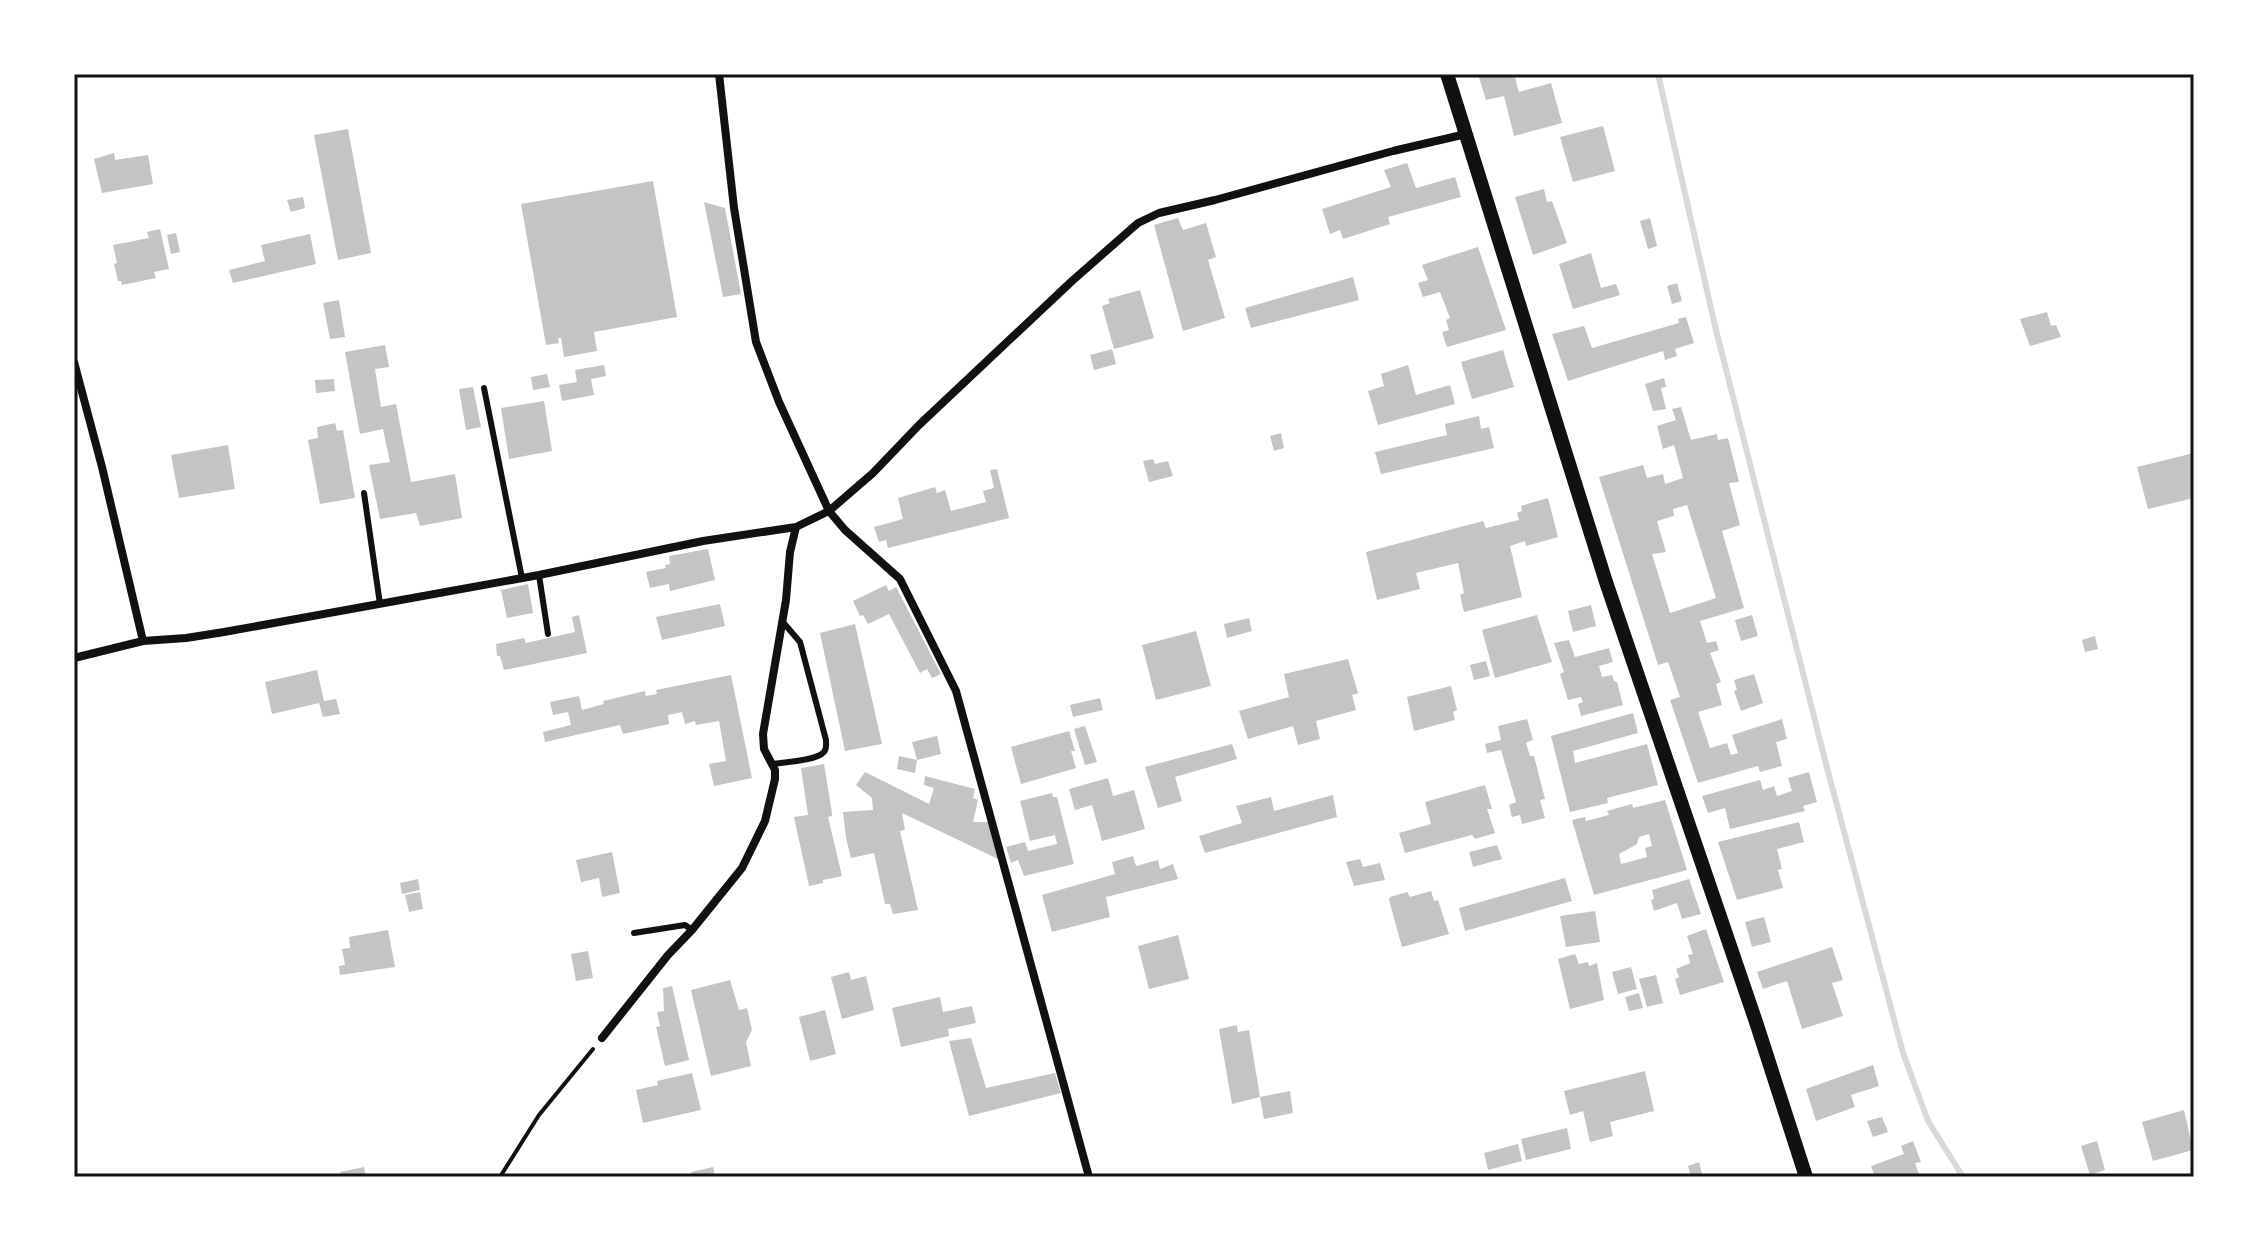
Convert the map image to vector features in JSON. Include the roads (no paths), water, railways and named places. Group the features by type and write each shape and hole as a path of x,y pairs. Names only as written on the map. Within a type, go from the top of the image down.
{"street":[{"path":"719,74 734,208 756,342 779,402 829,511 845,530 900,579 956,691 1089,1177"},
{"path":"1447,74 1606,582 1806,1177"},
{"path":"74,658 143,641 186,638 539,575 703,541 796,527 829,511 873,473 919,425 1061,291 1138,223 1159,213 1466,134"},
{"path":"74,362 143,641"},
{"path":"602,1038 742,868 765,821 775,770 764,749 763,734 796,527"}],"lane":[{"path":"484,388 522,578"},
{"path":"364,493 380,604"},
{"path":"539,575 548,634"},
{"path":"772,764 814,758 826,747 800,642 782,621"},
{"path":"634,933 677,925 685,925 692,930"}],"waterway":[{"path":"1658,74 1715,326 1903,1053 1928,1121 1963,1177"}]}
